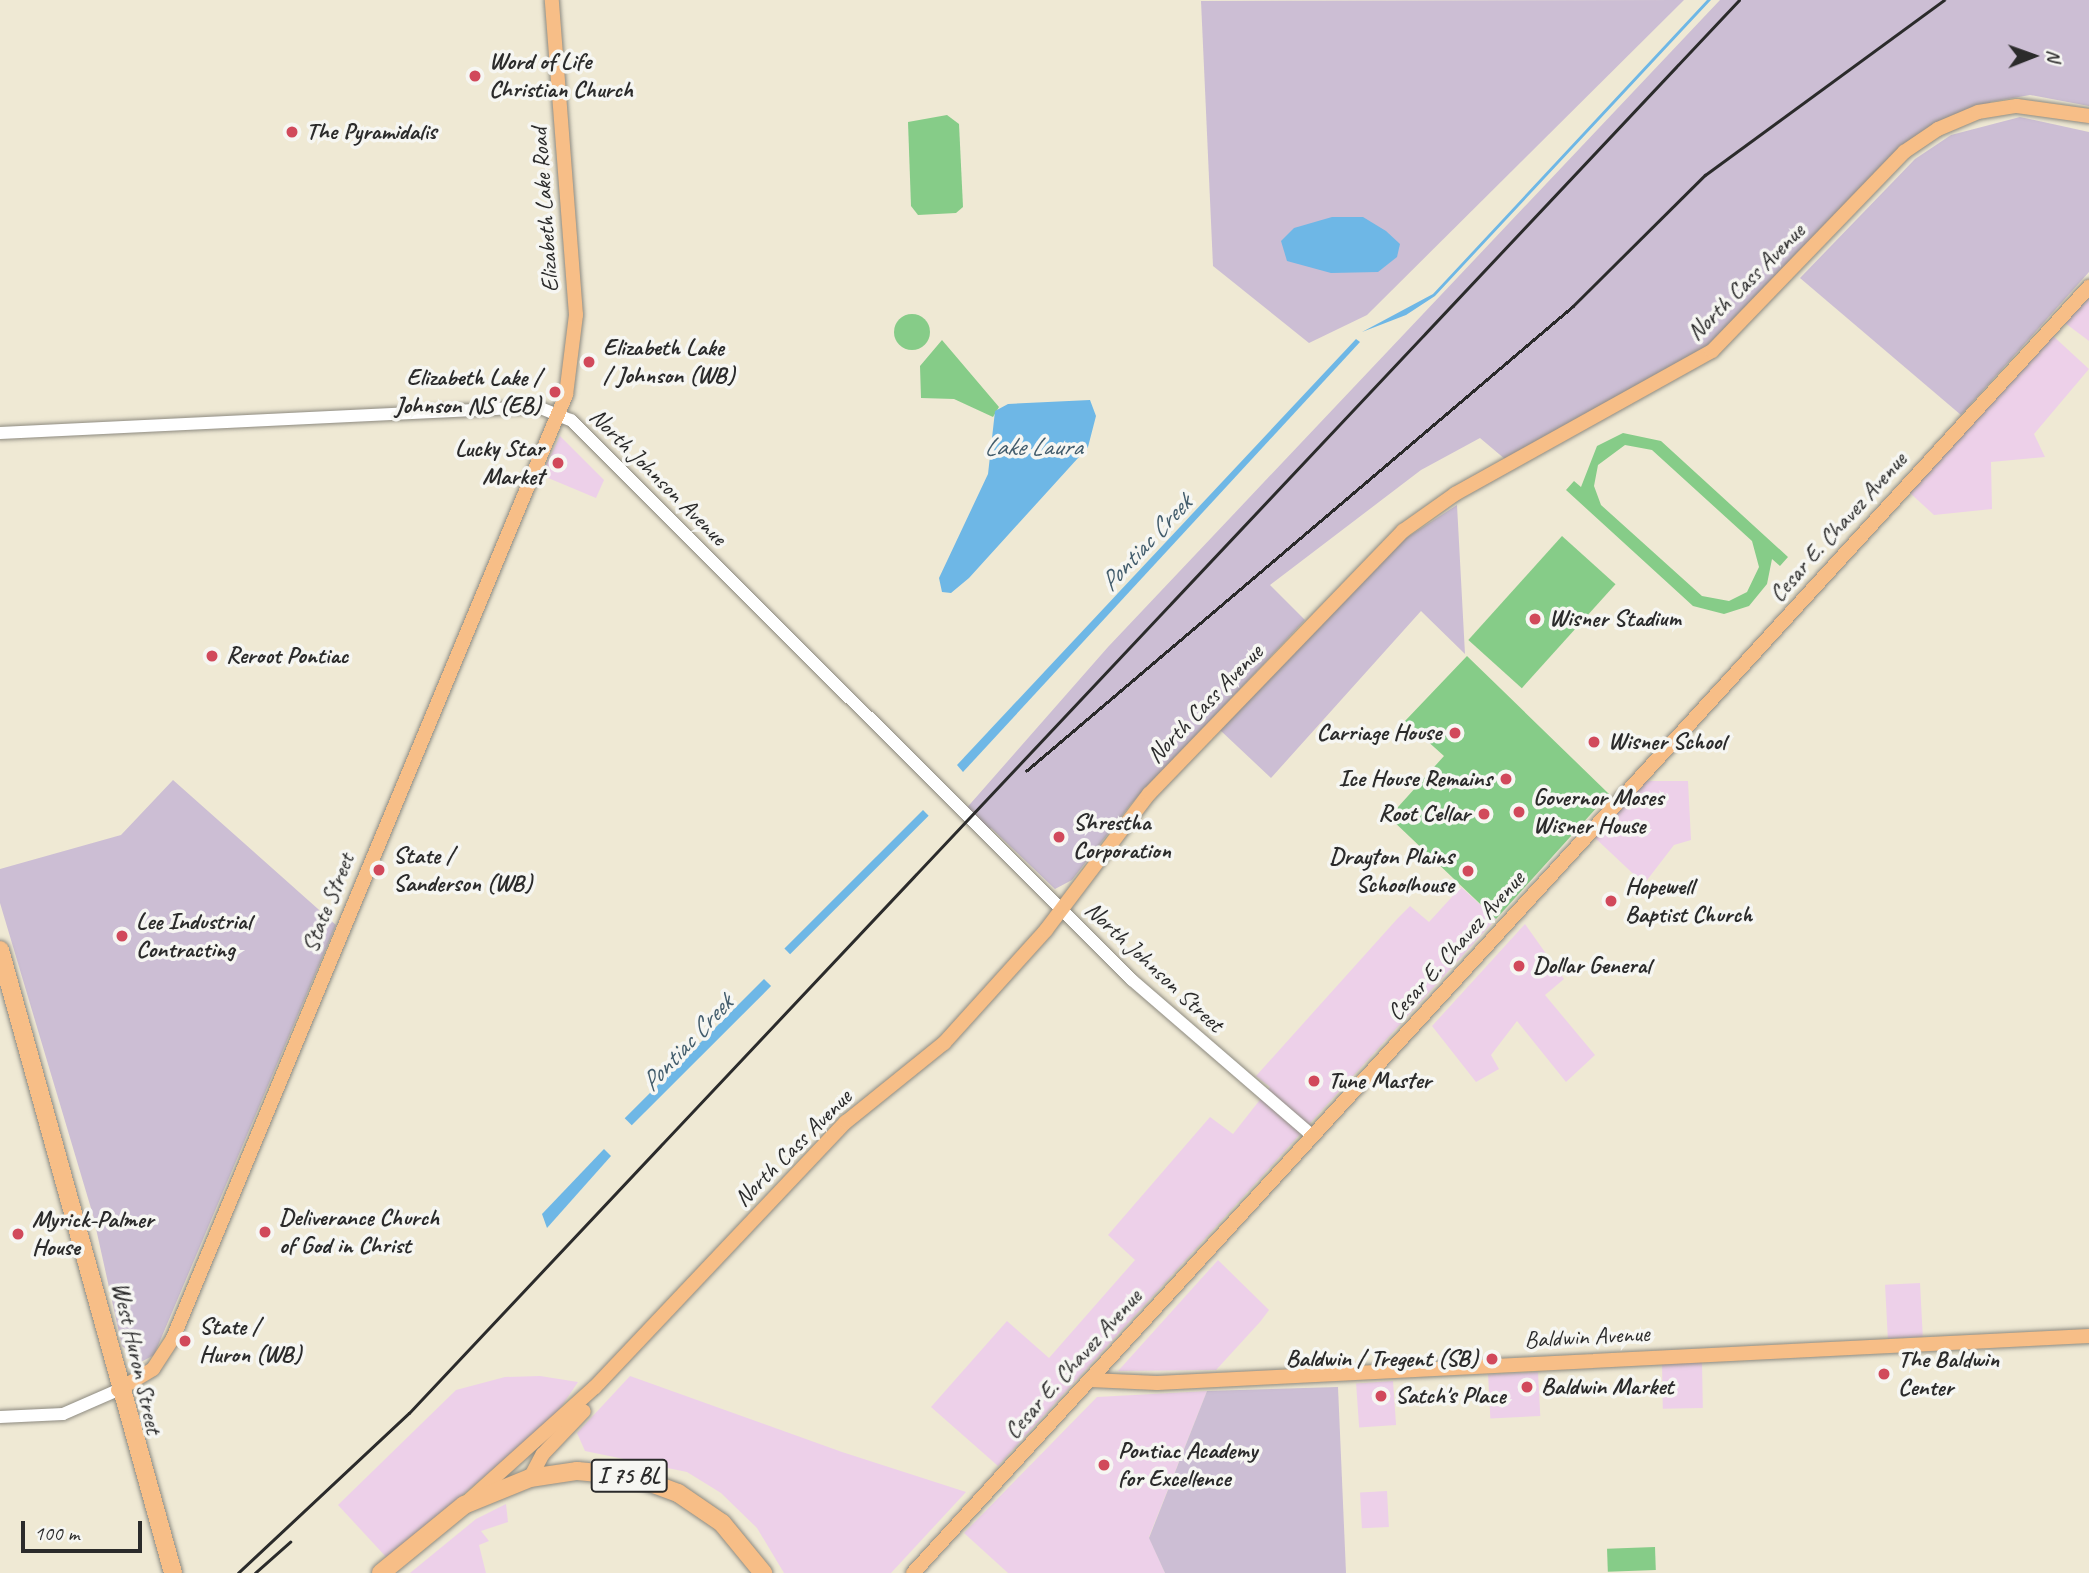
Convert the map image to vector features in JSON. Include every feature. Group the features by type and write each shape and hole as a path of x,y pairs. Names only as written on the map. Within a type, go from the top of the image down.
{"highway":[{"name":"West Huron Street","path":"0,950 79,1219 118,1390 173,1573"},
{"name":"I 75 BL","path":"382,1573 464,1505 530,1478 602,1471 654,1483 722,1523 763,1573"}],"main road":[{"name":"Elizabeth Lake Road","path":"552,0 576,331 558,414"},
{"name":"North Cass Avenue","path":"464,1505 595,1387 846,1122 944,1043 1061,909 1149,794 1403,531 1465,488 1703,358 1905,152 1938,129 1978,112 2017,106 2089,116"},
{"name":"Cesar E. Chavez Avenue","path":"913,1573 2089,286"},
{"name":"State Street","path":"118,1390 153,1369 173,1338 558,414"},
{"name":"Baldwin Avenue","path":"1090,1380 1152,1383 2089,1336"},
{"path":"530,1478 595,1387"}],"street":[{"name":"North Johnson Avenue","path":"0,433 488,408 538,407 558,414 974,821"},
{"name":"North Johnson Street","path":"974,821 1132,980 1312,1136"},
{"path":"0,1417 63,1414 118,1390"}],"shaded area":[{"path":"1684,0 1367,315 1309,343 1213,266 1201,1"},
{"path":"1720,0 2089,0 2089,106 2030,95 1990,102 1994,108 1919,140 1729,336 1512,465 1480,438 1421,470 1270,585 1305,620 1131,804 1072,880 1055,889 991,828 985,833 964,811 1108,647"},
{"path":"2020,117 2089,132 2089,272 1961,415 1800,278 1915,159 1951,135"},
{"path":"2089,298 2089,341 2065,323"},
{"path":"2052,335 2089,369 2034,434 2045,457 1991,462 1992,509 1934,515 1910,493"},
{"path":"560,436 604,480 596,498 541,475"},
{"path":"1457,505 1465,654 1421,611 1271,778 1220,730 1400,542"},
{"path":"173,780 336,925 154,1355 141,1362 122,1346 93,1215 0,903 0,869 121,835"},
{"path":"1644,781 1688,781 1691,840 1674,845 1644,884 1593,836"},
{"path":"1461,887 1496,919 998,1466 931,1407 1007,1321 1049,1358 1135,1260 1108,1235 1210,1117 1233,1134 1270,1087 1256,1076 1398,918 1410,906 1429,922"},
{"path":"1525,924 1564,979 1545,995 1595,1055 1566,1082 1517,1021 1491,1055 1499,1069 1476,1082 1432,1026"},
{"path":"1218,1260 1269,1310 1260,1322 1216,1370 1118,1371"},
{"path":"1920,1283 1923,1337 1888,1339 1885,1285"},
{"path":"1702,1362 1703,1408 1663,1409 1662,1363"},
{"path":"1538,1372 1540,1416 1490,1419 1488,1375"},
{"path":"540,1376 578,1382 553,1419 387,1558 338,1505 456,1390 505,1377"},
{"path":"630,1376 842,1452 966,1492 891,1573 784,1573 757,1528 721,1493 687,1472 585,1451 577,1433"},
{"path":"1393,1381 1396,1425 1359,1427 1356,1384"},
{"path":"1338,1387 1346,1573 1165,1573 1149,1538 1207,1391"},
{"name":"Pontiac Academy for Excellence","path":"1207,1391 1149,1537 1165,1573 1008,1573 964,1533 1097,1397"},
{"path":"1387,1491 1389,1527 1362,1528 1360,1492"},
{"path":"506,1504 508,1522 481,1531 489,1541 479,1545 486,1573 410,1573 476,1519"}],"green space":[{"path":"947,115 959,124 963,207 956,213 918,215 911,206 908,122"},
{"path":"912,314 925,319 930,332 925,345 912,350 899,345 894,332 899,319"},
{"path":"942,340 999,407 993,417 954,399 921,398 920,366"},
{"path":"1623,433 1661,441 1788,557 1780,566 1772,559 1767,584 1749,606 1724,614 1693,606 1566,490 1574,481 1581,487 1597,446","holes":["1625,445 1652,450 1752,541 1759,567 1747,592 1729,601 1702,596 1601,505 1594,486 1598,465"]},
{"name":"Wisner Stadium","path":"1562,536 1616,584 1522,688 1468,640"},
{"path":"1467,656 1609,794 1496,919 1389,817 1444,756 1405,721"},
{"path":"1655,1547 1656,1570 1608,1572 1607,1549"}],"water":[{"path":"1707,0 1711,0 1435,296 1406,315 1362,332 1433,294"},
{"path":"1332,217 1363,217 1386,231 1400,244 1397,257 1378,272 1331,273 1287,261 1281,241 1294,228"},
{"path":"1356,339 1360,342 963,772 957,765"},
{"name":"Lake Laura","path":"1090,400 1096,416 1088,447 969,578 951,593 942,592 939,578 988,474 995,411 1008,404"},
{"path":"923,810 929,816 790,954 784,949"},
{"path":"764,979 771,986 632,1125 625,1118"},
{"path":"604,1149 611,1156 547,1228 542,1214"}],"railway":[{"path":"238,1573 409,1413 1739,0"},
{"path":"1026,771 1572,307 1705,175 1944,0"},
{"path":"255,1573 290,1542"}],"place":[{"name":"Word of Life Christian Church","path":"475,76"},
{"name":"The Pyramidalis","path":"292,132"},
{"name":"Elizabeth Lake / Johnson (WB)","path":"589,362"},
{"name":"Elizabeth Lake / Johnson NS (EB)","path":"555,392"},
{"name":"Lucky Star Market","path":"558,463"},
{"name":"Wisner Stadium","path":"1535,619"},
{"name":"Reroot Pontiac","path":"212,656"},
{"name":"Carriage House","path":"1455,733"},
{"name":"Wisner School","path":"1594,742"},
{"name":"Ice House Remains","path":"1506,779"},
{"name":"Governor Moses Wisner House","path":"1519,812"},
{"name":"Root Cellar","path":"1484,814"},
{"name":"Shrestha Corporation","path":"1059,837"},
{"name":"State / Sanderson (WB)","path":"379,870"},
{"name":"Drayton Plains Schoolhouse","path":"1468,871"},
{"name":"Hopewell Baptist Church","path":"1611,901"},
{"name":"Lee Industrial Contracting","path":"122,936"},
{"name":"Dollar General","path":"1519,966"},
{"name":"Tune Master","path":"1314,1081"},
{"name":"Deliverance Church of God in Christ","path":"265,1232"},
{"name":"Myrick-Palmer House","path":"18,1234"},
{"name":"State / Huron (WB)","path":"185,1341"},
{"name":"Baldwin / Tregent (SB)","path":"1492,1359"},
{"name":"The Baldwin Center","path":"1884,1374"},
{"name":"Baldwin Market","path":"1527,1387"},
{"name":"Satch's Place","path":"1381,1396"},
{"name":"Pontiac Academy for Excellence","path":"1104,1465"}],"water label":[{"name":"Pontiac Creek","path":"1146,543"},
{"name":"Pontiac Creek","path":"687,1043"}]}
